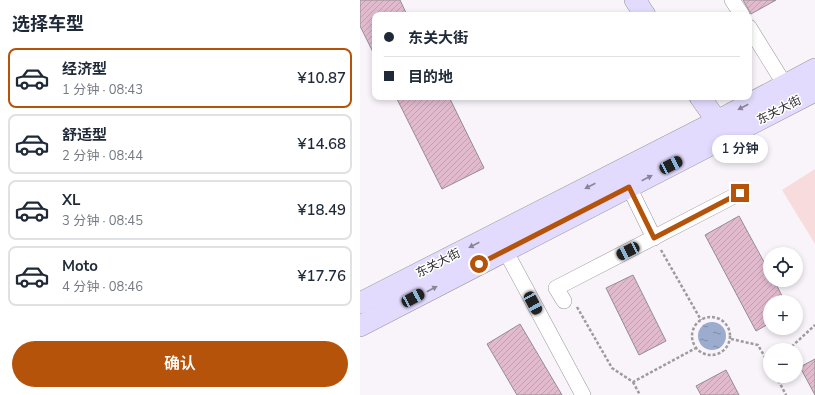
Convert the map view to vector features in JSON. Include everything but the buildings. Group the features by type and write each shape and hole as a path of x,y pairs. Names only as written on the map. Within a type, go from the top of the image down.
{"main road":[{"path":"635,0 643,12"},
{"name":"东关大街","path":"360,303 717,121 815,69"},
{"name":"东关大街","path":"360,326 815,91"},
{"path":"702,100 717,121"}],"street":[{"path":"732,0 740,12"},
{"path":"752,31 785,85"},
{"path":"629,187 654,238"},
{"path":"564,301 556,288 740,193"},
{"path":"505,250 583,395"}],"path":[{"path":"654,238 701,320"},
{"path":"564,284 612,368 633,382 640,395"},
{"path":"713,317 724,322 730,332 731,339 729,345 719,354 713,356 700,352 696,348 693,342 693,329 701,320 713,317"},
{"path":"796,343 815,325"},
{"path":"731,339 758,346 763,353"},
{"path":"633,382 696,348"},
{"path":"780,383 786,395"}],"shaded area":[{"path":"815,169 815,244 782,190"}],"water":[{"path":"712,322 722,326 726,336 722,346 712,350 702,346 698,336 702,326"}],"route":[{"path":"479,264 629,187 654,238 740,193"}]}
